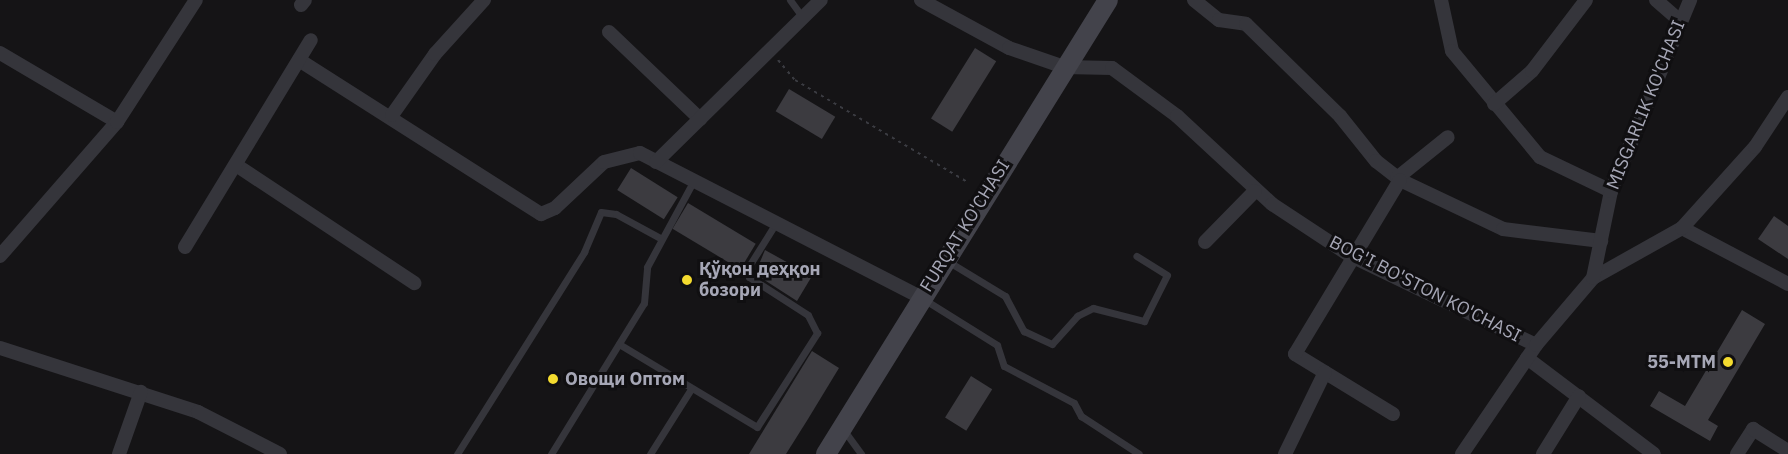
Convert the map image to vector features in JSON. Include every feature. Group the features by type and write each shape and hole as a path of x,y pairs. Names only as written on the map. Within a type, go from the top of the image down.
{"main road":[{"name":"FURQAT KO'CHASI","path":"826,454 920,297 1108,0"}],"street":[{"path":"0,256 117,122 196,0"},
{"path":"392,115 435,54 484,0"},
{"path":"656,162 821,0"},
{"name":"BOG'I BO'STON KO'CHASI","path":"921,0 1009,48 1064,67 1112,68 1177,116 1256,192 1351,256 1536,345"},
{"path":"1194,0 1219,20 1246,24 1399,179 1503,229 1601,241"},
{"path":"1494,104 1532,70 1586,0"},
{"path":"1656,0 1679,20"},
{"name":"MISGARLIK KO'CHASI","path":"1462,454 1536,345 1593,278 1611,191 1679,20 1690,0"},
{"path":"1448,3 1452,51 1494,104 1540,157 1611,191"},
{"path":"609,32 700,119"},
{"path":"185,247 311,40"},
{"path":"0,53 117,122"},
{"path":"299,60 392,115 541,214 555,208 604,162 640,153 774,226 920,297"},
{"path":"1593,278 1682,228 1755,147 1788,97"},
{"path":"1393,414 1295,354 1351,256 1399,179 1448,137"},
{"path":"236,165 414,283"},
{"path":"1205,242 1256,192"},
{"path":"1682,228 1788,284"},
{"path":"0,348 198,412 280,454"},
{"path":"1527,358 1653,454"},
{"path":"1285,454 1325,372"},
{"path":"119,454 141,392"},
{"path":"1543,454 1579,396"},
{"path":"1737,454 1753,429 1788,452"}],"lane":[{"path":"790,0 803,18"},
{"path":"551,454 644,303 647,267 693,182"},
{"path":"457,454 584,252 601,212 616,213 662,239"},
{"path":"619,344 757,427 817,333 808,315 749,277 749,266 774,226"},
{"path":"944,259 1005,296 1024,331 1052,344 1077,316 1093,308 1144,321 1167,275 1137,256"},
{"path":"920,297 997,345 1004,366 1074,404 1081,416 1138,454"},
{"path":"650,454 691,389"},
{"path":"842,427 861,454"}],"path":[{"path":"770,50 795,80 966,181"}],"building":[{"path":"975,48 996,61 952,132 931,118"},
{"path":"789,89 835,117 822,139 776,111"},
{"path":"631,168 678,197 664,219 617,190"},
{"path":"688,203 756,244 740,269 673,229"},
{"path":"1774,216 1788,226 1788,259 1758,239"},
{"path":"765,250 812,276 797,301 755,274"},
{"path":"1742,310 1765,324 1708,420 1718,426 1710,441 1650,406 1659,391 1685,406"},
{"path":"812,351 839,368 808,419 786,454 749,454"},
{"path":"971,376 992,389 966,431 945,418"}],"place":[{"name":"Қўқон деҳқон бозори","path":"687,280"},
{"name":"55-МТМ","path":"1728,362"},
{"name":"Овощи Оптом","path":"553,379"}]}
